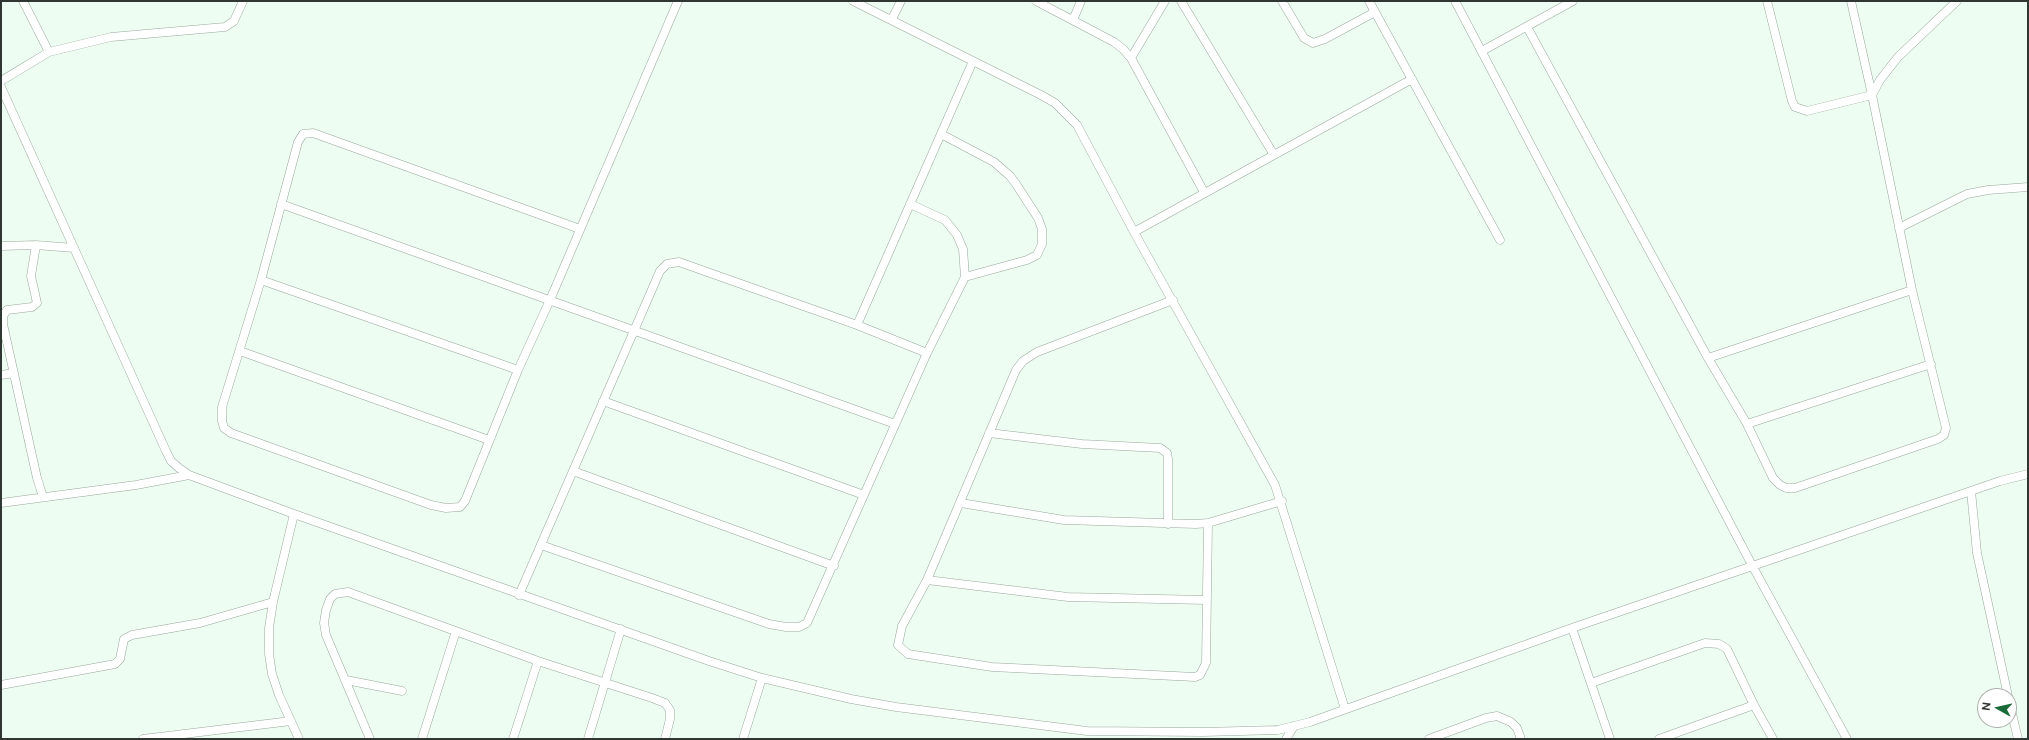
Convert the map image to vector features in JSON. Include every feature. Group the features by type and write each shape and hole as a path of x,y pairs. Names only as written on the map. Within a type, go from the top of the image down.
{"street":[{"path":"23,1 49,52"},
{"path":"1,81 49,52 111,37 225,27 234,21 243,1"},
{"path":"580,228 310,132 300,136 261,280 222,407 222,421 224,428 231,433 423,502 446,508 460,507 465,501 518,370 550,300 678,1"},
{"path":"854,1 1041,94 1055,103 1077,125 1134,232 1275,485 1282,501 1345,709"},
{"path":"892,19 901,1"},
{"path":"1036,1 1114,42 1131,58 1204,192"},
{"path":"1073,20 1082,1"},
{"path":"1131,58 1165,1"},
{"path":"1181,1 1274,155"},
{"path":"1282,1 1304,38 1313,42 1325,39 1375,12"},
{"path":"1369,1 1500,240"},
{"path":"1455,1 1753,567 1847,739"},
{"path":"1482,51 1573,1"},
{"path":"1767,1 1792,100 1795,107 1804,111 1816,110 1872,95 1880,80 1898,57 1957,1"},
{"path":"1527,27 1708,358 1747,424 1774,478 1780,485 1786,488 1796,488 1938,439 1944,435 1946,428 1946,421 1912,290 1851,1"},
{"path":"857,325 974,61"},
{"path":"1134,232 1204,192 1412,80"},
{"path":"1,87 166,451 171,461 189,475 519,595 762,678 851,699 896,707 1087,731 1203,732 1278,730 1345,709 1572,628 1971,491 2028,474"},
{"path":"941,134 994,162 1002,168 1016,184 1042,229 1042,244 1037,255 1027,260 965,277"},
{"path":"1900,228 1967,194 1988,190 2028,187"},
{"path":"281,204 895,424"},
{"path":"541,545 769,624 786,627 799,627 807,623 834,566 927,353 965,277 963,249 957,235 945,220 910,204"},
{"path":"1,246 36,245 74,248"},
{"path":"36,245 32,276 37,303 32,307 7,310 2,316 37,478 43,497"},
{"path":"519,595 603,401 636,331 662,269 666,264 679,262 857,325 927,353"},
{"path":"261,280 518,370"},
{"path":"1708,358 1912,290"},
{"path":"1173,300 1028,357 1016,370 961,503 927,580 902,626 898,645 903,650 916,655 992,668 1195,677 1200,675 1206,663 1208,523"},
{"path":"240,351 489,440"},
{"path":"1747,424 1931,364"},
{"path":"1,375 14,373"},
{"path":"603,401 864,495"},
{"path":"989,433 1082,444 1160,448 1167,453 1168,459 1168,524"},
{"path":"573,471 834,566"},
{"path":"1,503 136,485 189,475"},
{"path":"1971,491 1977,553 2006,688"},
{"path":"961,503 1064,520 1168,524 1208,523 1282,501"},
{"path":"294,514 273,602 269,628 269,654 272,674 299,739"},
{"path":"927,580 1068,597 1206,600"},
{"path":"370,739 326,635 324,623 326,610 330,599 336,594 348,592 538,661 665,703 670,710 670,719 665,739"},
{"path":"1,685 115,664 120,659 124,639 132,635 200,623 273,602"},
{"path":"1572,628 1610,739"},
{"path":"588,739 606,684 621,629"},
{"path":"422,739 456,631"},
{"path":"1591,683 1712,643 1719,644 1727,649 1754,705 1774,739"},
{"path":"513,739 538,661"},
{"path":"743,739 762,678"},
{"path":"346,680 402,691"},
{"path":"1659,739 1754,705"},
{"path":"1430,739 1486,718 1497,716 1511,722 1517,728 1521,739"},
{"path":"143,739 291,720"},
{"path":"1286,739 1294,726"},
{"path":"2015,728 2018,739"}]}
